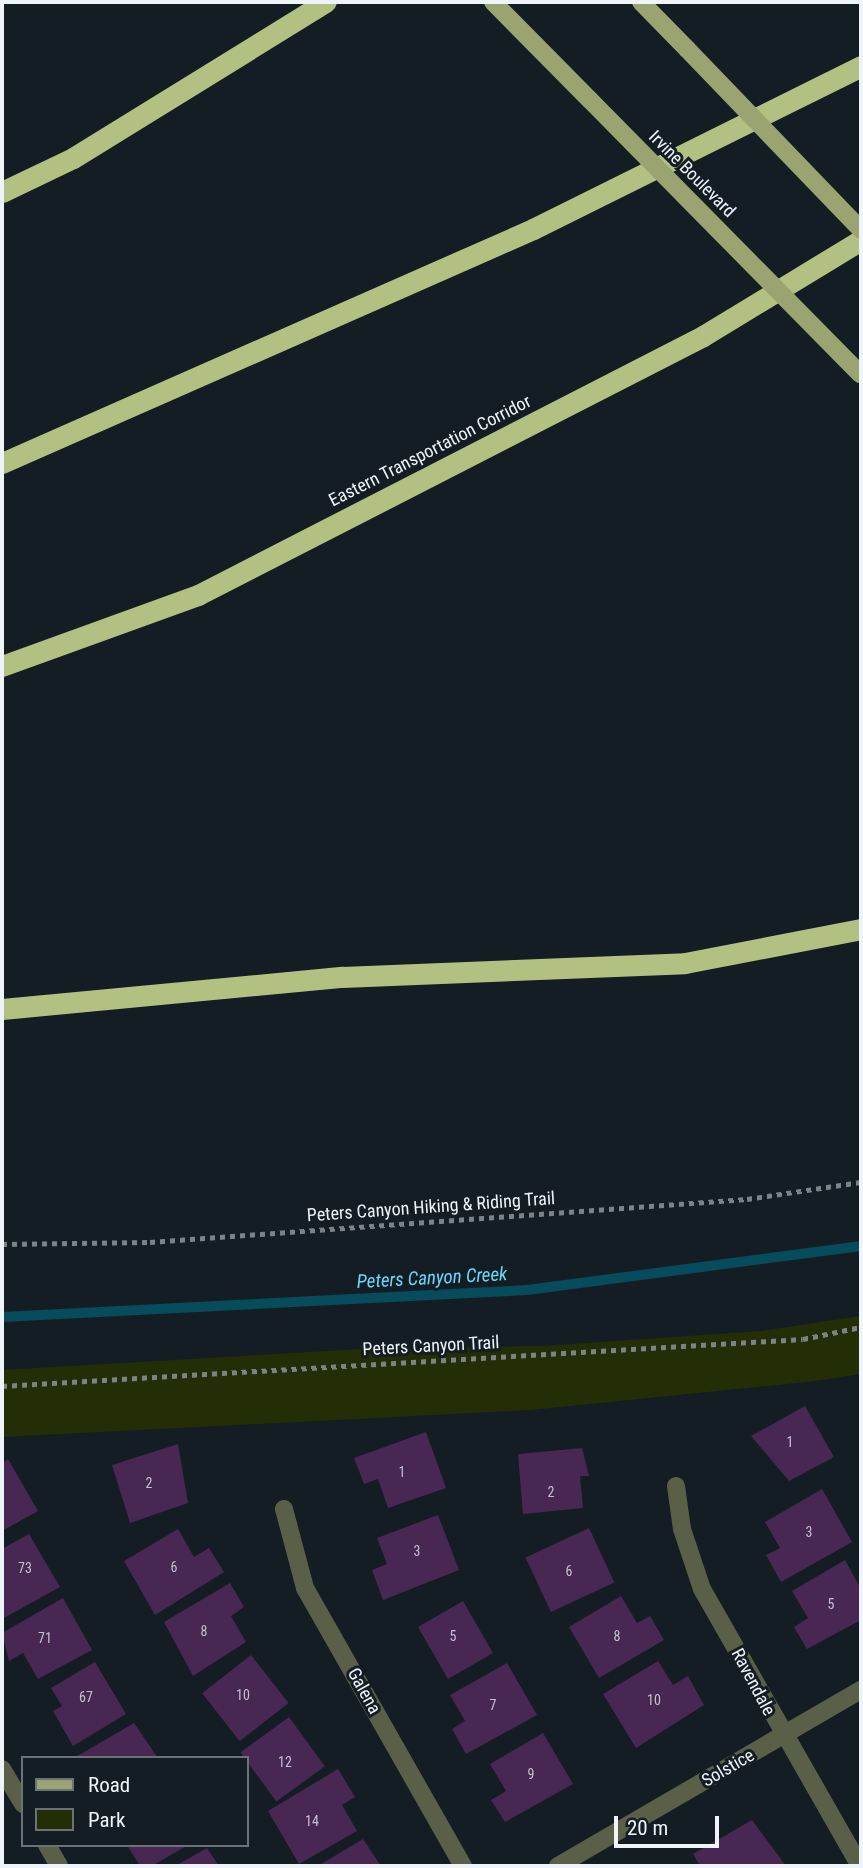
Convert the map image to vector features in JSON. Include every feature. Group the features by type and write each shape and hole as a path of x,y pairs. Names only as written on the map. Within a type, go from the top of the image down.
{"highway":[{"path":"2,192 73,158 326,2"},
{"path":"2,463 533,229 861,66"},
{"name":"Eastern Transportation Corridor","path":"2,666 198,595 703,336 861,240"},
{"path":"2,1009 342,977 685,963 861,929"}],"main road":[{"name":"Irvine Boulevard","path":"493,2 861,375"},
{"path":"641,2 861,230"}],"street":[{"name":"Ravendale","path":"676,1486 682,1530 702,1589 782,1736 860,1866"},
{"name":"Galena","path":"284,1509 305,1588 463,1866"},
{"name":"Solstice","path":"558,1866 861,1690"},
{"path":"2,1769 21,1801"},
{"path":"48,1847 59,1866"}],"path":[{"name":"Peters Canyon Hiking & Riding Trail","path":"2,1244 150,1242 747,1199 861,1182"},
{"name":"Peters Canyon Trail","path":"2,1385 803,1339 861,1327"}],"green space":[{"path":"861,1316 861,1374 815,1381 531,1410 2,1437 2,1370 361,1349 543,1346 761,1331"}],"building":[{"path":"805,1406 834,1457 789,1481 751,1436"},
{"path":"426,1432 446,1488 388,1508 378,1479 364,1484 354,1458"},
{"path":"178,1444 188,1503 130,1523 112,1465"},
{"path":"582,1448 589,1476 580,1476 583,1508 523,1514 518,1454"},
{"path":"8,1459 38,1511 2,1531 2,1463"},
{"path":"822,1489 852,1542 781,1582 766,1555 780,1548 765,1522"},
{"path":"438,1515 459,1570 383,1600 372,1570 387,1564 377,1538"},
{"path":"589,1528 614,1582 551,1612 526,1558"},
{"path":"178,1529 194,1557 209,1548 224,1572 155,1615 124,1561"},
{"path":"29,1534 60,1587 2,1619 2,1549"},
{"path":"845,1560 861,1589 861,1620 807,1649 794,1627 808,1618 792,1591"},
{"path":"230,1583 244,1607 231,1616 246,1642 193,1676 164,1622"},
{"path":"621,1596 637,1623 650,1616 664,1640 599,1678 569,1627"},
{"path":"63,1598 92,1650 38,1679 23,1653 9,1661 2,1633"},
{"path":"463,1601 493,1653 448,1679 418,1627"},
{"path":"251,1655 289,1703 240,1741 202,1693"},
{"path":"658,1661 673,1685 688,1676 704,1705 636,1748 603,1694"},
{"path":"95,1662 126,1714 73,1746 53,1711 62,1706 51,1688"},
{"path":"507,1663 537,1715 466,1754 452,1729 465,1721 450,1695"},
{"path":"289,1717 325,1766 276,1802 248,1763 248,1756 243,1756 240,1752"},
{"path":"134,1723 157,1756 77,1756"},
{"path":"543,1733 573,1784 505,1822 491,1800 506,1791 490,1764"},
{"path":"338,1769 355,1797 342,1805 357,1831 299,1864 268,1811"},
{"path":"752,1820 786,1866 700,1866 693,1854"},
{"path":"363,1839 381,1866 318,1866"},
{"path":"128,1847 185,1847 152,1866 140,1866"},
{"path":"207,1848 219,1866 175,1866"}],"waterway":[{"name":"Peters Canyon Creek","path":"2,1317 527,1290 861,1246"}]}
